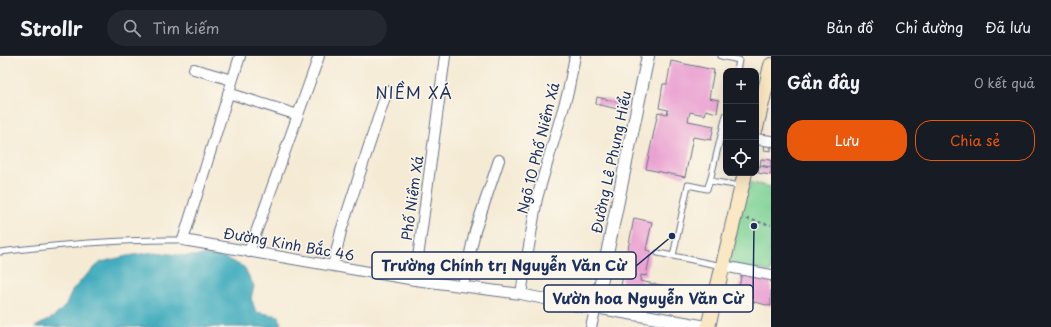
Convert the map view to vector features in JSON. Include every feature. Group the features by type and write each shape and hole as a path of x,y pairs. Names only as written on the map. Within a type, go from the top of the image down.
{"main road":[{"path":"759,115 771,65"},
{"path":"707,327 744,179"}],"street":[{"path":"183,240 240,56"},
{"path":"249,252 319,56"},
{"name":"Phố Niềm Xá","path":"415,280 444,56"},
{"name":"Ngõ 10 Phố Niềm Xá","path":"522,294 537,198 568,92 575,56"},
{"name":"Đường Lê Phụng Hiểu","path":"596,307 648,56"},
{"path":"194,69 232,80"},
{"path":"333,266 341,231 386,91"},
{"path":"228,93 298,115"},
{"path":"759,139 771,141"},
{"path":"463,285 475,231 499,160"},
{"name":"Đường Kinh Bắc 46","path":"183,240 415,280"},
{"path":"723,266 771,275"},
{"path":"415,280 463,285 522,294 568,304 596,307 707,327"},
{"path":"591,327 596,307"}],"lane":[{"path":"721,56 739,60 738,68"},
{"path":"673,256 688,185 707,189 723,127"},
{"path":"710,181 744,179"},
{"path":"0,252 71,243 146,239 183,240"},
{"path":"658,253 723,266"}],"path":[{"path":"742,218 771,225"}],"green space":[{"path":"748,182 771,187 771,272 728,264"}],"water":[{"path":"155,252 186,256 209,255 225,258 244,267 254,286 251,298 256,312 279,316 281,327 35,327 54,317 66,305 72,291 82,279 101,262"}],"building":[{"path":"671,61 714,70 709,98 719,100 717,113 706,110 705,115 690,112 688,121 714,126 711,140 693,137 685,177 646,169 658,112 667,114 668,110 659,108 663,84 667,84"},
{"path":"597,97 627,104 626,111 596,104"},
{"path":"765,143 771,144 771,151 764,150"},
{"path":"761,159 771,160 771,167 760,165"},
{"path":"759,166 771,168 771,175 759,173"},
{"path":"634,218 652,222 646,250 651,251 646,276 641,275 640,281 664,286 661,304 619,296"},
{"path":"742,272 771,278 771,306 737,298"}],"place":[{"name":"Vườn hoa Nguyễn Văn Cừ","path":"754,226"},
{"name":"Trường Chính trị Nguyễn Văn Cừ","path":"672,236"}],"district":[{"name":"NIỀM XÁ","path":"414,92"}]}
